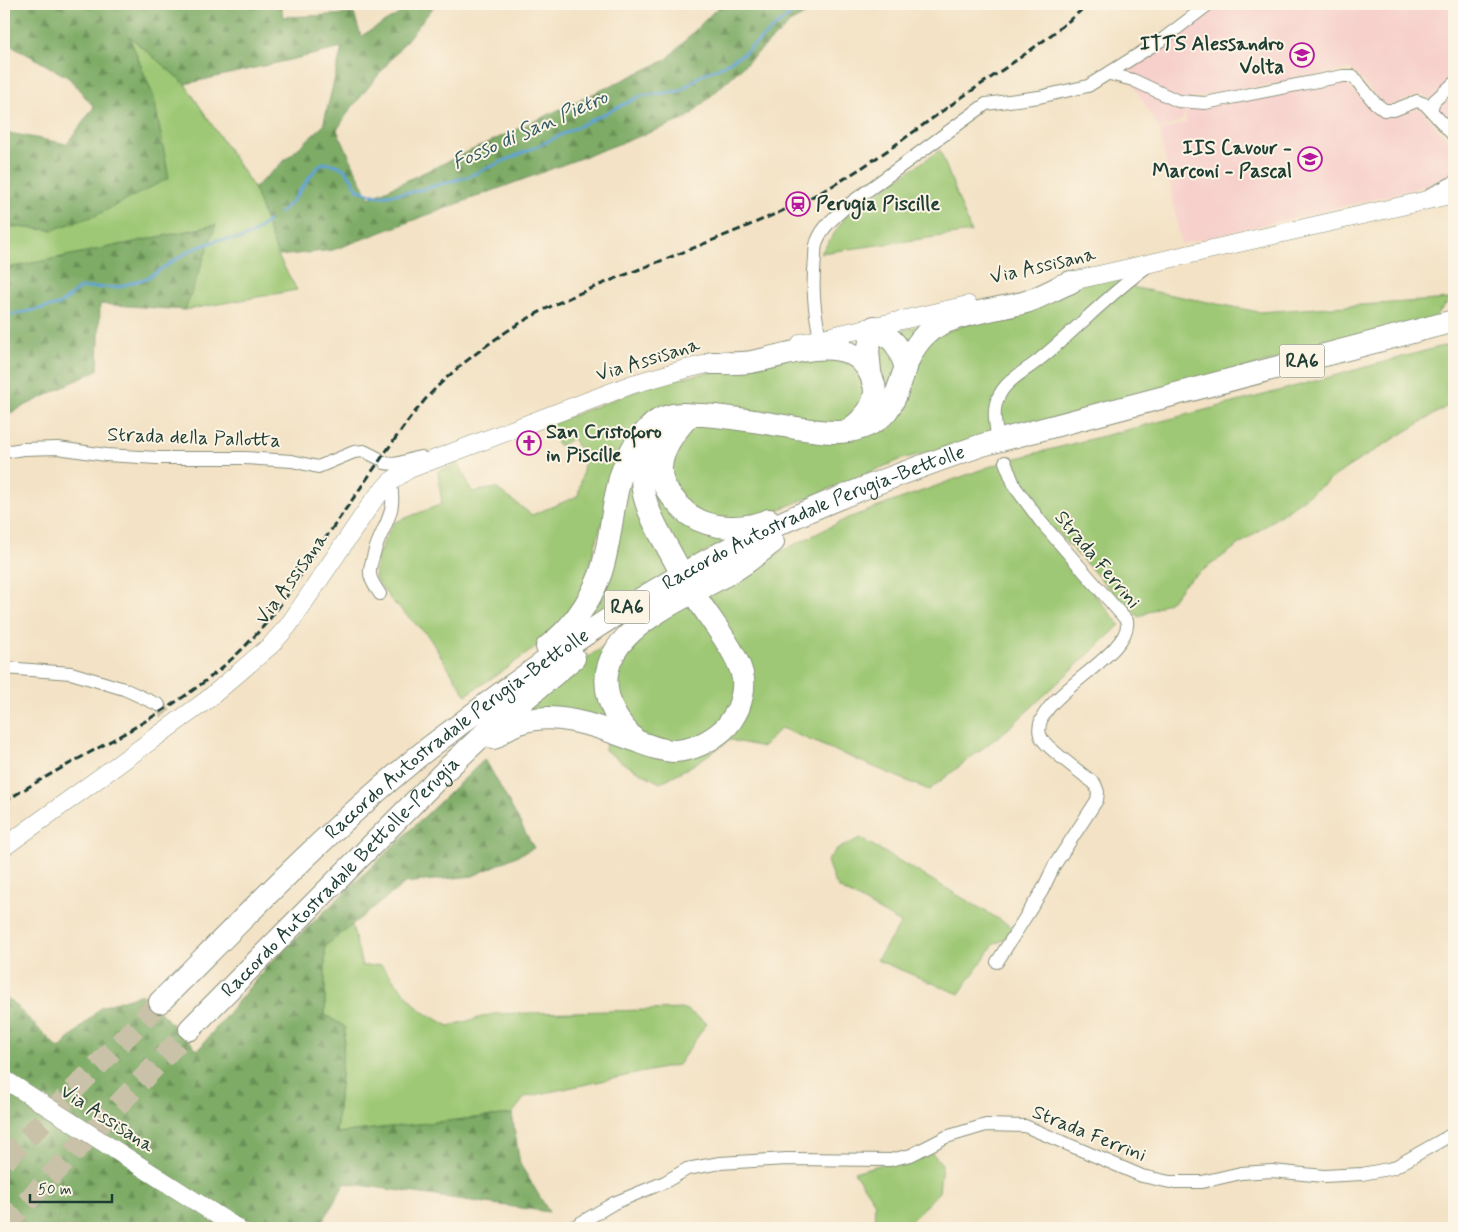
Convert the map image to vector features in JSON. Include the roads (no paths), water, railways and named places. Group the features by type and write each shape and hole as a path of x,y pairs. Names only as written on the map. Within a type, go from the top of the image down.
{"highway":[{"path":"409,763 448,725 560,637 578,615 590,596 600,574 610,532 615,494 625,464 645,432 655,422 668,416 681,414 828,432 848,431 867,426 884,416 894,402 913,348 931,329 946,321 1028,301 1071,282"},
{"name":"Raccordo Autostradale Perugia-Bettolle","path":"160,1002 300,861 409,763 510,686 566,647 625,608 690,570 757,535 844,496 982,445 1199,394 1409,339 1454,321"},
{"path":"848,431 864,417 875,397 875,385 870,371 868,350 874,327 891,337 900,349 906,368"},
{"name":"RA6","path":"1409,339 1454,334"},
{"path":"712,363 749,362 811,349 831,348 845,351 859,358 870,371"},
{"name":"Raccordo Autostradale Bettolle-Perugia","path":"190,1029 482,735 571,660 626,623 700,580 773,542 845,509 902,486 985,458 1199,394"},
{"path":"694,417 674,432 668,444 663,456 661,470 663,482 675,501 689,515 718,526 755,526 888,470 929,463"},
{"path":"677,565 648,511 643,497 643,467 658,437 671,426 694,417"},
{"path":"636,741 617,718 610,702 606,681 610,661 620,643 642,623 735,570 773,542"},
{"path":"328,891 361,866 454,773 501,732 516,724 538,719 561,718 575,720 653,748 674,751 694,747 712,740 730,724 741,702 743,679 736,659 698,600"}],"main road":[{"name":"Via Assisana","path":"4,847 166,715 207,700 254,660 288,626 373,501 390,482 409,469 633,384 686,369 1454,194"},
{"name":"Via Assisana","path":"4,1078 237,1228"}],"street":[{"path":"820,338 814,307 813,282 816,241 822,230 832,220 866,191 986,104 1038,97 1088,86 1110,74 1163,39 1209,4"},
{"path":"1110,74 1134,80 1178,100 1205,103 1343,76 1353,76 1374,102 1384,110 1394,110 1416,101 1426,104 1454,136"},
{"path":"1431,110 1434,101 1454,83"},
{"path":"1394,208 1454,182"},
{"path":"997,435 994,411 1000,394 1009,383 1060,342 1127,281 1154,262"},
{"name":"Strada della Pallotta","path":"4,452 23,449 58,448 106,455 158,458 292,460 318,468 354,452 364,451 396,465 410,458 421,457 426,462"},
{"name":"Strada Ferrini","path":"997,962 1042,891 1054,866 1097,800 1098,792 1095,784 1042,739 1038,727 1040,720 1050,706 1119,643 1128,627 1121,614 1040,522 1015,487 1005,462"},
{"path":"380,594 372,582 369,572 374,552 393,509 394,494 390,482"},
{"path":"4,668 72,673 124,689 166,715"},
{"name":"Strada Ferrini","path":"572,1228 614,1203 665,1182 687,1169 720,1163 787,1159 890,1160 911,1155 946,1138 986,1125 1025,1126 1142,1176 1170,1182 1202,1182 1241,1173 1272,1171 1324,1176 1362,1174 1393,1168 1454,1135"}],"waterway":[{"name":"Fosso di San Pietro","path":"280,213 294,199 315,170 323,163 330,163 341,167 349,174 358,190 378,196 412,192 467,177 538,146 641,96 680,91 700,76 743,54 794,11 798,4"},
{"name":"Fosso di San Pietro","path":"4,316 59,305 80,288 118,287 147,278 191,250 218,240 241,239 254,233 268,221"}],"tunnel":[{"path":"159,705 166,714"},
{"path":"4,1161 160,1002"},
{"path":"4,1226 190,1029"}],"railway":[{"path":"4,802 172,705 233,658 260,630 281,604 416,411 443,381 486,346 523,321 560,302 755,223 814,196 876,158 1023,55 1057,31 1088,4"}],"place":[{"name":"ITTS Alessandro Volta","path":"1302,55"},
{"name":"IIS Cavour - Marconi - Pascal","path":"1310,159"},
{"name":"Perugia Piscille","path":"798,204"},
{"name":"San Cristoforo in Piscille","path":"529,443"}]}
